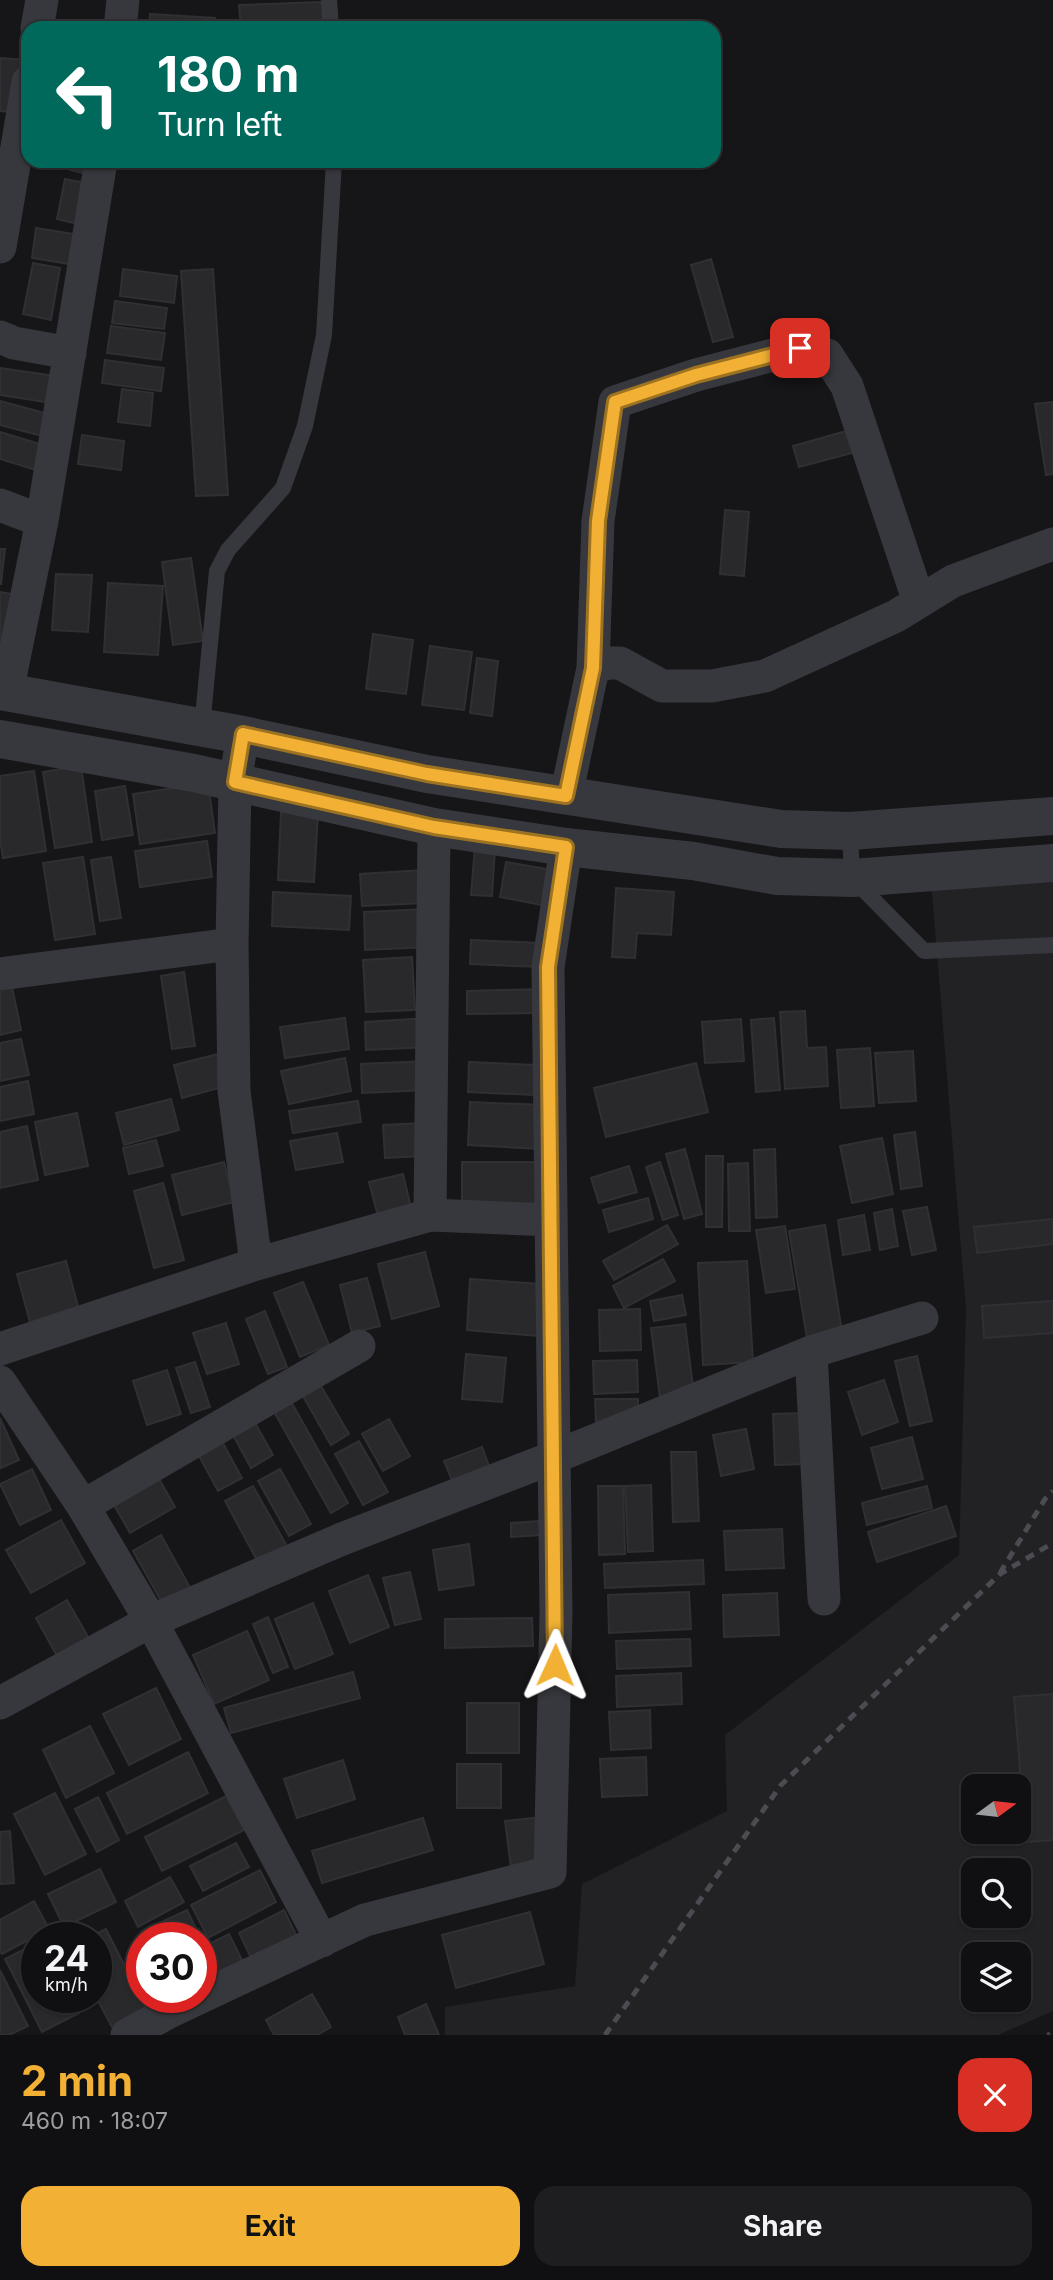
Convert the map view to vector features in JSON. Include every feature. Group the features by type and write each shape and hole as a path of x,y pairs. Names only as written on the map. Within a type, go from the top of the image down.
{"street":[{"path":"38,21 42,0"},
{"path":"121,21 123,0"},
{"path":"0,247 21,123"},
{"path":"100,168 42,521 3,692 243,734 427,774 781,829 850,831 1053,816"},
{"path":"0,337 15,343 70,353"},
{"path":"566,796 593,668 598,521 615,402 696,375 800,348 827,355 847,386 919,602"},
{"path":"0,505 42,521"},
{"path":"593,668 608,663 620,663 662,685 712,686 765,676 896,616 953,581 1053,544"},
{"path":"243,734 235,782 232,944 234,1091 256,1264"},
{"path":"0,739 194,773 434,827 566,847 693,861 776,876 852,878 1053,863"},
{"path":"430,1215 434,827"},
{"path":"127,2035 365,1920 550,1872 556,1613 548,967 566,847"},
{"path":"0,974 232,944"},
{"path":"0,1349 256,1264 430,1215 550,1220"},
{"path":"0,1703 151,1621 342,1539 552,1458 811,1352 922,1318"},
{"path":"83,1506 359,1346"},
{"path":"811,1352 824,1599"},
{"path":"0,1382 83,1506 151,1621 323,1941"}],"lane":[{"path":"330,0 331,21"},
{"path":"202,727 217,571 229,550 283,488 305,426 324,335 334,168"},
{"path":"850,831 852,878 924,951 1053,945"}],"path":[{"path":"1047,2035 1053,2033"}],"shaded area":[{"path":"1053,859 1053,2011 998,2035 445,2035 445,2007 575,1986 582,1884 727,1811 725,1735 959,1555 966,1310 930,868"}],"building":[{"path":"322,2 323,21 240,21 239,5"},
{"path":"150,14 215,18 215,21 150,21"},
{"path":"0,58 21,60 20,113 0,111"},
{"path":"70,168 94,168 92,175"},
{"path":"65,179 95,185 86,226 57,219"},
{"path":"36,228 80,235 75,265 32,258"},
{"path":"711,259 733,337 713,342 691,265"},
{"path":"33,263 60,268 51,320 23,314"},
{"path":"123,269 177,276 174,303 120,296"},
{"path":"213,269 228,495 196,496 181,271"},
{"path":"115,301 167,308 164,329 112,323"},
{"path":"111,326 165,333 161,360 107,353"},
{"path":"105,360 164,368 161,391 102,383"},
{"path":"0,368 56,376 52,403 0,395"},
{"path":"122,389 153,393 150,426 118,422"},
{"path":"0,401 52,415 46,437 0,425"},
{"path":"1053,402 1053,474 1046,475 1035,404"},
{"path":"857,428 863,450 799,467 793,446"},
{"path":"0,432 43,445 36,470 0,459"},
{"path":"82,435 124,441 121,470 78,464"},
{"path":"725,510 749,512 744,576 720,574"},
{"path":"0,549 5,549 1,584 0,584"},
{"path":"191,558 203,641 173,645 162,562"},
{"path":"56,574 92,575 88,632 52,630"},
{"path":"108,583 163,586 158,655 104,652"},
{"path":"0,592 23,596 14,644 0,641"},
{"path":"373,634 413,640 406,694 366,689"},
{"path":"430,646 472,652 464,710 422,705"},
{"path":"477,658 498,661 492,716 470,713"},
{"path":"81,766 92,842 55,848 43,772"},
{"path":"34,771 46,851 3,858 0,839 0,776"},
{"path":"208,783 215,833 140,844 133,794"},
{"path":"125,786 133,835 102,840 95,791"},
{"path":"281,812 318,814 314,882 278,880"},
{"path":"207,841 212,877 140,887 135,851"},
{"path":"475,846 495,848 492,896 471,895"},
{"path":"83,857 95,934 55,940 43,863"},
{"path":"111,857 121,918 100,921 91,860"},
{"path":"506,862 558,871 552,907 500,897"},
{"path":"423,870 425,903 362,906 360,874"},
{"path":"616,888 674,892 671,935 637,933 635,958 612,957"},
{"path":"273,892 351,896 349,930 272,926"},
{"path":"428,909 430,947 365,950 364,912"},
{"path":"471,940 541,943 540,967 470,964"},
{"path":"412,957 415,1010 366,1012 363,960"},
{"path":"184,972 195,1046 172,1049 161,976"},
{"path":"12,987 21,1030 0,1035 0,989"},
{"path":"541,989 542,1013 467,1014 467,991"},
{"path":"805,1011 807,1048 826,1047 828,1086 785,1089 780,1012"},
{"path":"345,1018 349,1049 285,1058 280,1027"},
{"path":"428,1018 430,1047 366,1050 365,1022"},
{"path":"774,1018 780,1090 756,1092 751,1020"},
{"path":"741,1019 744,1061 705,1063 702,1022"},
{"path":"21,1039 29,1075 0,1081 0,1043"},
{"path":"870,1048 874,1106 841,1108 837,1050"},
{"path":"913,1051 916,1101 879,1103 875,1053"},
{"path":"218,1054 226,1086 182,1098 174,1065"},
{"path":"345,1058 351,1091 289,1104 281,1071"},
{"path":"427,1061 428,1090 362,1093 361,1064"},
{"path":"469,1062 535,1065 534,1095 468,1092"},
{"path":"696,1063 708,1112 606,1137 594,1088"},
{"path":"28,1081 34,1114 0,1121 0,1087"},
{"path":"171,1099 179,1130 124,1145 116,1113"},
{"path":"358,1101 361,1122 293,1133 289,1111"},
{"path":"470,1102 543,1105 540,1149 468,1145"},
{"path":"77,1113 88,1166 45,1175 35,1122"},
{"path":"422,1123 423,1156 385,1158 383,1125"},
{"path":"27,1126 38,1180 0,1188 0,1132"},
{"path":"915,1132 922,1186 901,1189 894,1135"},
{"path":"337,1133 343,1162 296,1170 290,1141"},
{"path":"882,1138 893,1194 852,1203 840,1146"},
{"path":"156,1140 163,1166 129,1174 123,1148"},
{"path":"685,1149 702,1214 684,1219 666,1154"},
{"path":"775,1149 777,1217 756,1218 754,1150"},
{"path":"706,1156 723,1156 722,1227 706,1227"},
{"path":"224,1162 234,1202 182,1215 172,1175"},
{"path":"462,1162 544,1162 544,1205 462,1204"},
{"path":"660,1162 678,1215 663,1220 646,1167"},
{"path":"748,1163 750,1231 729,1231 728,1164"},
{"path":"629,1166 637,1192 599,1203 591,1178"},
{"path":"403,1174 412,1212 379,1220 369,1182"},
{"path":"163,1183 184,1260 154,1268 134,1191"},
{"path":"648,1198 653,1219 609,1232 603,1210"},
{"path":"927,1207 936,1250 912,1255 903,1211"},
{"path":"892,1209 898,1246 880,1250 874,1213"},
{"path":"864,1215 870,1250 843,1255 838,1220"},
{"path":"1053,1219 1053,1244 977,1253 974,1227"},
{"path":"667,1225 678,1244 614,1280 603,1261"},
{"path":"825,1225 842,1332 807,1338 789,1231"},
{"path":"785,1226 795,1289 766,1293 756,1230"},
{"path":"425,1252 439,1306 392,1319 378,1264"},
{"path":"663,1259 675,1281 624,1308 613,1286"},
{"path":"66,1261 81,1318 32,1330 17,1274"},
{"path":"747,1261 753,1362 703,1365 698,1263"},
{"path":"367,1278 380,1326 352,1333 340,1285"},
{"path":"470,1279 541,1284 538,1336 467,1330"},
{"path":"303,1282 329,1345 300,1357 274,1293"},
{"path":"682,1295 686,1315 654,1321 650,1301"},
{"path":"1053,1301 1053,1333 984,1338 982,1306"},
{"path":"640,1309 641,1350 600,1351 599,1310"},
{"path":"265,1311 287,1367 268,1374 246,1319"},
{"path":"226,1323 239,1364 207,1374 193,1333"},
{"path":"685,1324 694,1394 660,1398 651,1328"},
{"path":"466,1354 506,1358 502,1402 462,1399"},
{"path":"917,1356 932,1421 910,1426 895,1361"},
{"path":"637,1360 638,1392 594,1394 593,1361"},
{"path":"195,1362 210,1407 191,1413 176,1368"},
{"path":"167,1370 181,1414 147,1425 133,1381"},
{"path":"884,1380 898,1422 862,1435 848,1392"},
{"path":"318,1381 349,1434 331,1445 300,1391"},
{"path":"289,1398 348,1503 331,1513 272,1408"},
{"path":"595,1399 638,1399 638,1421 596,1422"},
{"path":"803,1413 805,1464 775,1465 773,1414"},
{"path":"250,1414 273,1455 251,1468 228,1426"},
{"path":"0,1418 19,1460 1,1468 0,1465"},
{"path":"389,1419 410,1456 383,1471 362,1434"},
{"path":"746,1429 754,1469 721,1476 713,1435"},
{"path":"218,1434 242,1478 218,1491 194,1447"},
{"path":"912,1437 923,1479 882,1489 871,1448"},
{"path":"359,1441 388,1492 363,1505 335,1454"},
{"path":"482,1447 490,1469 453,1483 444,1461"},
{"path":"671,1452 696,1452 699,1521 673,1522"},
{"path":"32,1469 51,1510 20,1525 0,1484"},
{"path":"280,1469 311,1524 289,1536 258,1481"},
{"path":"155,1472 175,1507 130,1533 110,1498"},
{"path":"651,1485 653,1551 628,1552 625,1486"},
{"path":"253,1486 288,1548 259,1564 225,1501"},
{"path":"598,1486 623,1486 625,1554 599,1555"},
{"path":"927,1486 932,1508 867,1525 862,1503"},
{"path":"946,1506 956,1536 877,1562 868,1532"},
{"path":"61,1520 85,1563 31,1593 6,1550"},
{"path":"540,1521 541,1535 511,1537 511,1523"},
{"path":"782,1529 784,1568 726,1570 724,1531"},
{"path":"161,1535 193,1593 165,1608 133,1551"},
{"path":"469,1544 474,1585 439,1590 433,1550"},
{"path":"703,1560 704,1584 605,1588 604,1564"},
{"path":"410,1572 421,1619 395,1625 383,1578"},
{"path":"368,1575 389,1627 350,1643 329,1591"},
{"path":"689,1592 691,1629 609,1633 608,1595"},
{"path":"777,1593 779,1635 724,1637 723,1595"},
{"path":"67,1600 95,1649 63,1667 36,1618"},
{"path":"313,1603 333,1654 295,1669 275,1619"},
{"path":"268,1617 288,1667 273,1673 253,1624"},
{"path":"532,1618 533,1646 445,1648 445,1619"},
{"path":"247,1631 269,1680 214,1704 193,1655"},
{"path":"690,1639 691,1666 617,1669 616,1641"},
{"path":"353,1672 360,1698 231,1733 224,1708"},
{"path":"681,1673 682,1704 617,1707 616,1676"},
{"path":"156,1688 181,1739 129,1765 103,1714"},
{"path":"1053,1694 1053,1840 1031,1842 1031,1774 1020,1774 1014,1697"},
{"path":"467,1703 519,1703 519,1753 467,1753"},
{"path":"650,1710 651,1748 611,1750 609,1712"},
{"path":"90,1726 114,1773 66,1798 43,1750"},
{"path":"188,1752 208,1793 127,1834 107,1793"},
{"path":"646,1757 647,1795 602,1797 600,1759"},
{"path":"343,1760 355,1799 297,1818 284,1779"},
{"path":"457,1764 501,1764 501,1808 457,1808"},
{"path":"55,1793 86,1854 45,1875 14,1814"},
{"path":"226,1796 244,1830 162,1871 145,1837"},
{"path":"98,1797 119,1840 97,1852 75,1809"},
{"path":"541,1817 547,1863 511,1868 505,1821"},
{"path":"423,1818 433,1850 322,1883 312,1851"},
{"path":"10,1831 14,1883 0,1884 0,1832"},
{"path":"236,1843 249,1867 203,1891 190,1866"},
{"path":"100,1869 116,1902 74,1922 62,1922 48,1894"},
{"path":"260,1870 276,1902 217,1933 217,1922 200,1922 191,1905"},
{"path":"170,1877 184,1902 147,1922 136,1922 125,1901"},
{"path":"34,1901 45,1922 21,1922 21,1944 2,1954 0,1920"},
{"path":"187,1910 193,1922 161,1922"},
{"path":"284,1910 300,1943 255,1966 239,1933"},
{"path":"530,1912 544,1964 456,1988 442,1935"},
{"path":"229,1934 245,1966 217,1980 217,1940"},
{"path":"112,1941 126,1969 126,2013 141,2013 112,2027 105,2013 112,2013"},
{"path":"21,1951 21,1991 5,1959"},
{"path":"0,1970 28,2026 9,2035 0,2035"},
{"path":"312,1994 331,2027 317,2035 274,2035 266,2020"},
{"path":"426,2004 439,2035 405,2035 398,2017"},
{"path":"32,2013 79,2013 42,2032"}],"railway":[{"path":"1000,1573 1045,1499 1053,1491"},
{"path":"605,2035 781,1785 1000,1574 1053,1543"}],"route":[{"path":"555,1665 548,967 566,847 434,827 235,782 243,734 427,774 566,796 593,668 598,521 615,402 696,375 800,348"}]}
